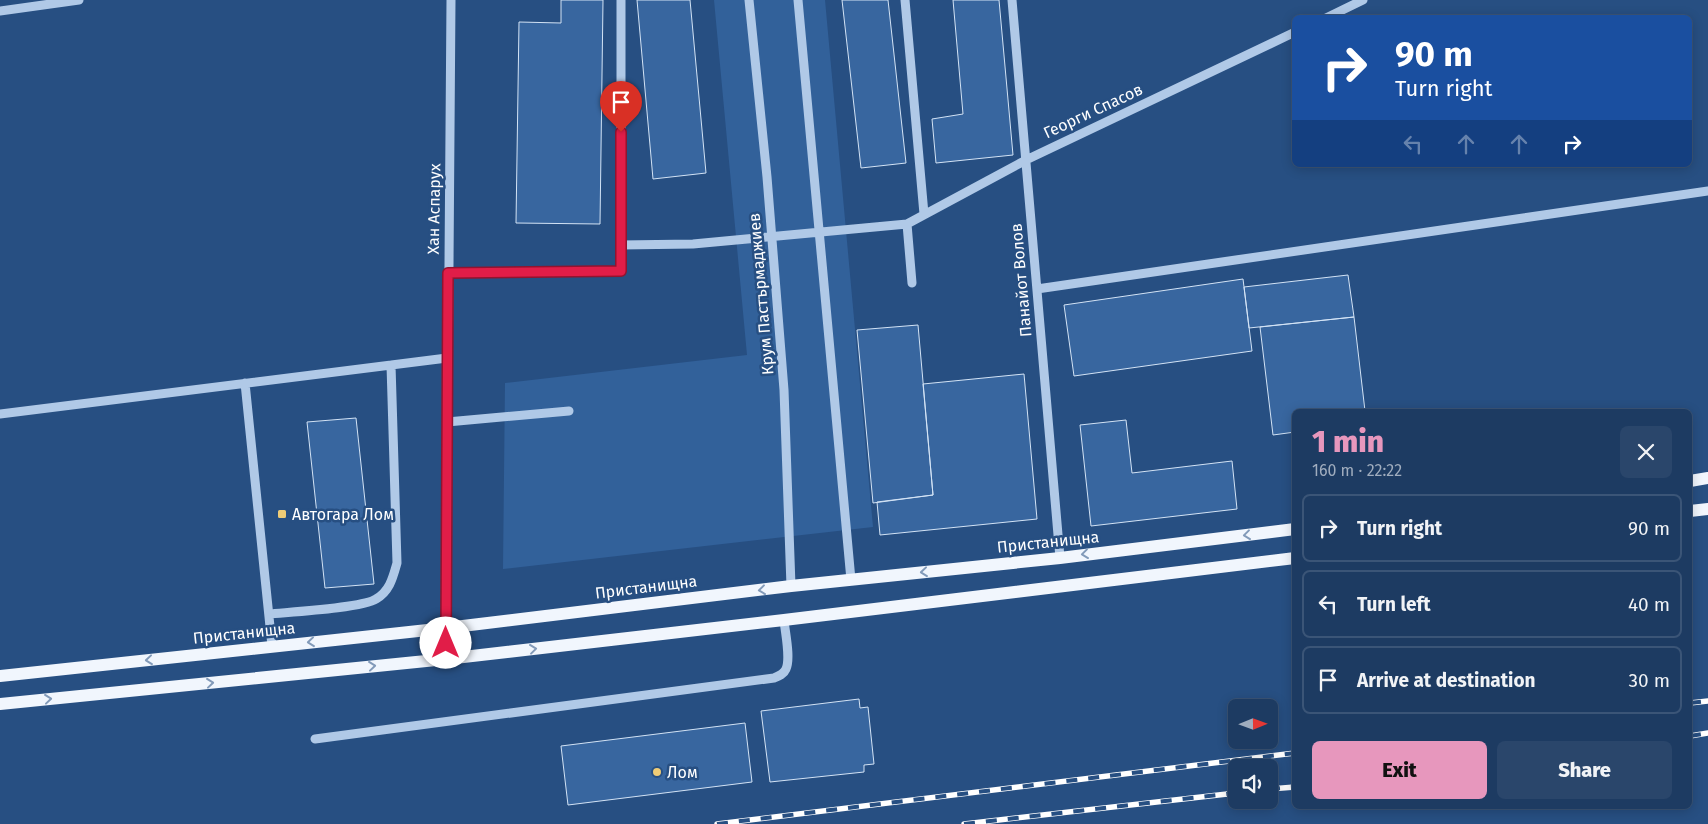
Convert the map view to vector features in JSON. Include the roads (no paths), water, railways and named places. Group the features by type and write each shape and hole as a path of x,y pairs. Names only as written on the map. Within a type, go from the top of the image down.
{"main road":[{"path":"1692,480 1708,478"},
{"path":"1692,511 1708,509"},
{"name":"Пристанищна","path":"0,676 446,628 791,586 1060,558 1292,529"},
{"path":"0,704 446,658 784,620 1292,558"}],"street":[{"path":"0,11 79,0"},
{"name":"Хан Аспарух","path":"446,658 451,0"},
{"path":"448,273 621,271 621,0"},
{"name":"Крум Пастърмаджиев","path":"749,0 772,238 784,390 791,586"},
{"path":"798,0 850,580"},
{"path":"905,0 924,214"},
{"name":"Панайот Волов","path":"1012,0 1060,558"},
{"path":"1332,15 1363,0"},
{"name":"Георги Спасов","path":"907,224 1026,160 1292,33"},
{"path":"1037,289 1708,190"},
{"path":"621,245 693,244 907,224 912,283"},
{"path":"0,414 448,358"},
{"path":"269,614 354,605 376,600 390,586 397,563 392,365"},
{"path":"245,383 272,646"},
{"path":"447,422 569,411"},
{"path":"315,739 774,678 780,676 786,670 788,660 784,620"}],"railway":[{"path":"1692,703 1708,701"},
{"path":"1692,736 1708,733"},
{"path":"717,824 1292,753"},
{"path":"1278,788 1292,787"},
{"path":"964,824 1228,794"}],"place":[{"name":"Автогара Лом","path":"282,514"},
{"name":"Лом","path":"657,772"}]}
